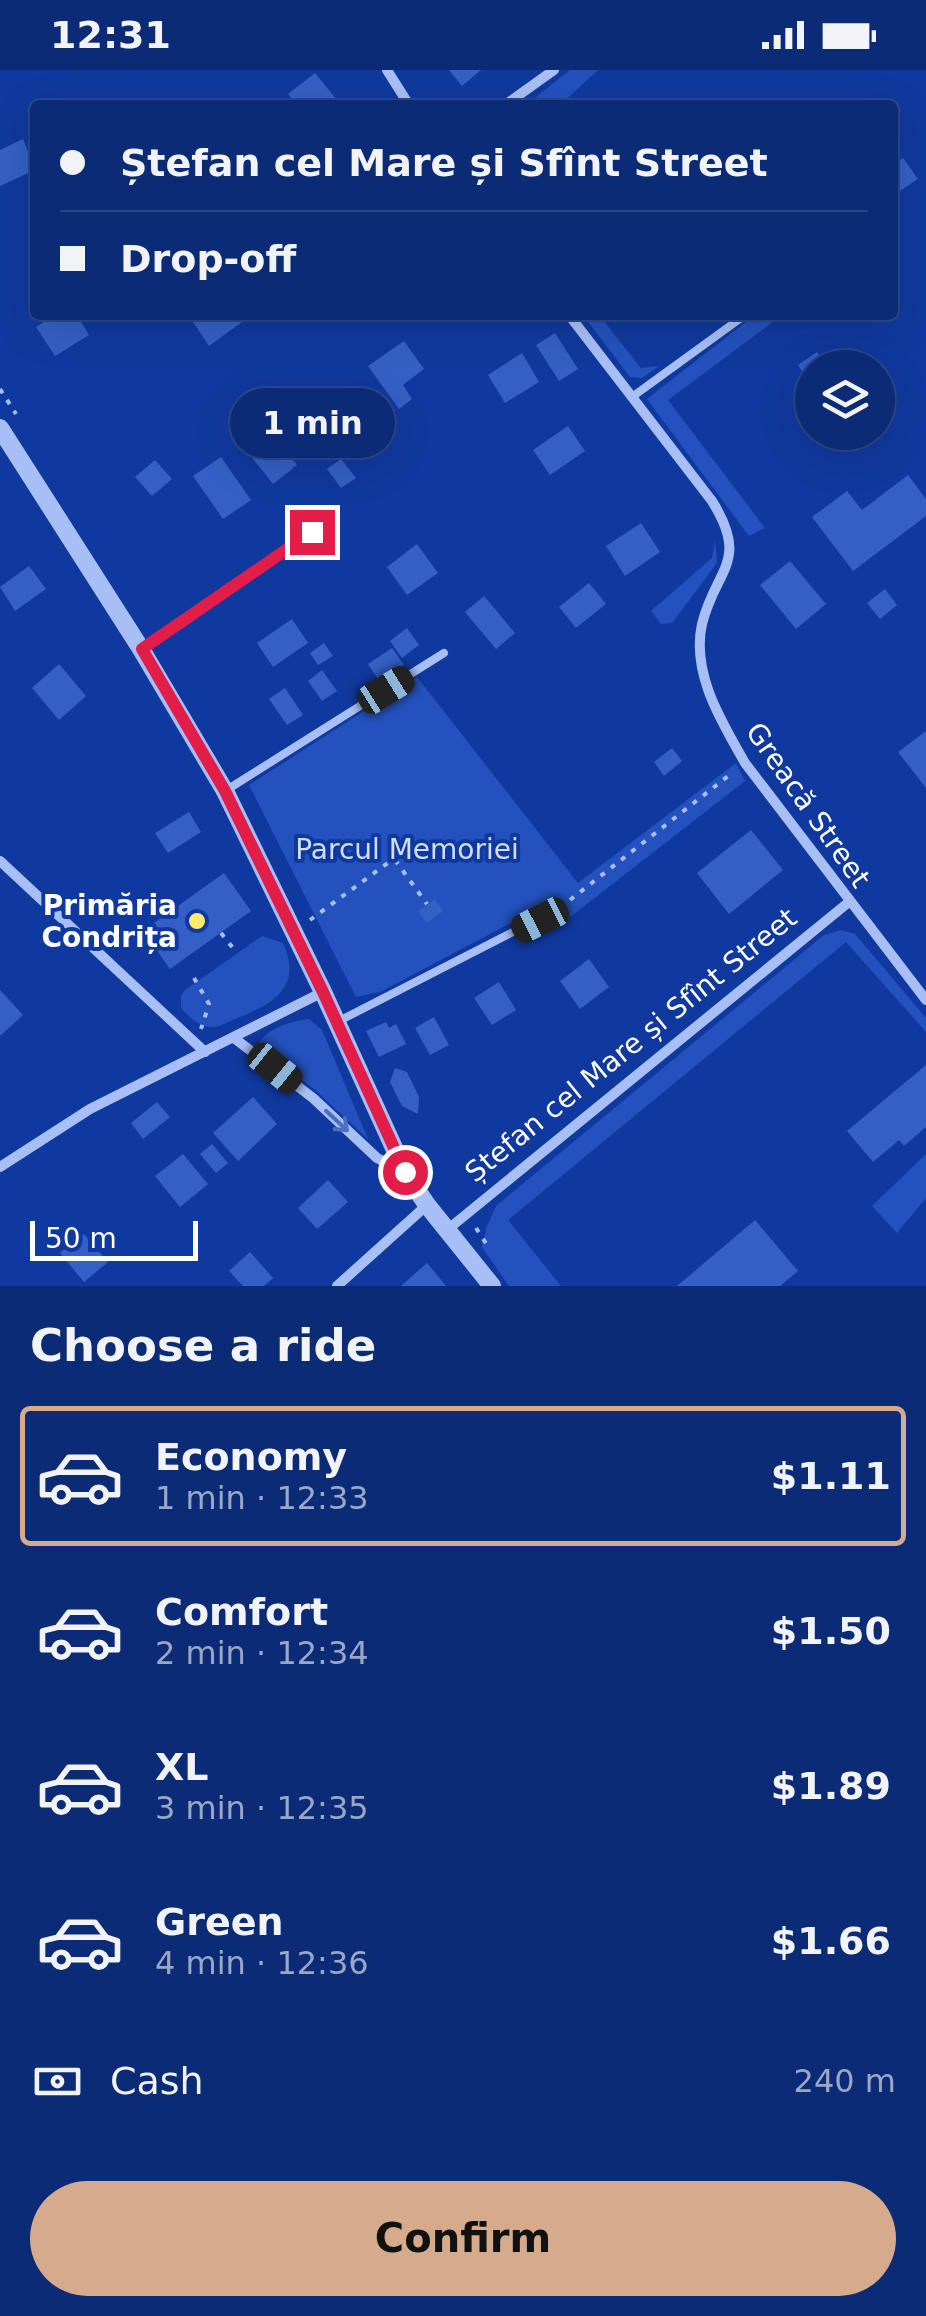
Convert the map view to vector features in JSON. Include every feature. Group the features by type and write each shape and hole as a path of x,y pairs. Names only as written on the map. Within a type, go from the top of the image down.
{"street":[{"path":"387,70 406,100"},
{"path":"512,100 554,70"},
{"name":"Greacă Street","path":"574,320 728,526 731,548 702,625 701,662 709,694 745,763 926,1000"},
{"path":"0,428 142,649 225,791 405,1172 492,1286"},
{"path":"0,861 205,1052"},
{"name":"Ștefan cel Mare și Sfînt Street","path":"448,1230 849,902"},
{"path":"0,1168 90,1109 323,992"},
{"path":"234,1038 313,1098 377,1158 405,1172"},
{"path":"337,1286 427,1205"}],"lane":[{"path":"632,396 737,320"},
{"path":"142,649 312,532"},
{"path":"225,791 444,653"},
{"path":"337,1022 558,908"}],"path":[{"path":"558,908 745,763"},
{"path":"309,920 411,846"},
{"path":"394,859 427,904"},
{"path":"221,933 233,948"},
{"path":"194,978 209,1004 196,1043"}],"green space":[{"path":"570,70 598,70 565,100 532,100"},
{"path":"587,320 603,320 641,368 659,366 642,378 630,377"},
{"path":"749,320 775,320 668,400 765,528 749,536 647,399"},
{"path":"715,541 717,563 672,623 661,624 651,611 712,558"},
{"name":"Parcul Memoriei","path":"417,677 578,883 736,763 745,781 565,921 551,902 380,992 356,997 249,785"},
{"path":"841,930 855,934 926,1018 926,1032 846,942 508,1220 561,1286 509,1286 482,1247 496,1206 824,935"},
{"path":"262,936 283,943 288,957 288,980 277,997 215,1027 200,1024 181,1008 185,990"},
{"path":"309,1019 322,1030 368,1139 314,1089 258,1046 272,1031"},
{"path":"926,1154 926,1198 897,1233 872,1206"}],"building":[{"path":"449,70 481,70 462,86"},
{"path":"315,73 337,100 293,100 288,94"},
{"path":"23,139 30,157 30,172 0,186 0,150"},
{"path":"903,158 918,179 898,192 898,161"},
{"path":"47,320 80,320 89,335 55,356 36,327"},
{"path":"192,320 245,320 209,346"},
{"path":"555,333 578,369 559,381 536,345"},
{"path":"404,341 424,369 403,385 412,399 399,409 368,366"},
{"path":"522,353 539,382 505,403 488,375"},
{"path":"568,426 585,451 550,475 533,450"},
{"path":"271,432 297,465 273,484 247,451"},
{"path":"221,457 251,500 223,519 193,476"},
{"path":"341,459 356,478 341,488 327,469"},
{"path":"155,460 172,479 152,496 135,477"},
{"path":"908,475 926,499 926,516 853,571 812,517 847,491 862,510"},
{"path":"641,523 660,552 625,576 606,546"},
{"path":"417,544 438,573 407,595 387,567"},
{"path":"790,561 826,604 796,629 760,585"},
{"path":"29,566 46,589 15,611 0,587"},
{"path":"589,583 606,604 576,628 559,607"},
{"path":"885,589 897,605 880,619 867,603"},
{"path":"484,596 515,633 496,649 465,612"},
{"path":"292,619 308,643 273,667 257,643"},
{"path":"407,628 419,645 402,658 390,641"},
{"path":"324,643 333,656 318,665 310,653"},
{"path":"392,648 404,665 379,681 368,664"},
{"path":"59,664 86,696 59,720 32,688"},
{"path":"322,670 337,691 322,701 308,681"},
{"path":"285,688 303,715 287,725 269,699"},
{"path":"926,731 926,788 898,752"},
{"path":"672,748 682,761 664,776 654,762"},
{"path":"189,812 201,832 168,853 155,833"},
{"path":"751,830 783,870 729,914 697,873"},
{"name":"Primăria Condrița","path":"224,873 251,911 170,969 143,931"},
{"path":"435,899 443,911 427,923 418,911"},
{"path":"589,959 609,987 580,1009 560,981"},
{"path":"499,982 516,1010 492,1025 474,998"},
{"path":"0,990 23,1015 0,1036"},
{"path":"434,1017 449,1045 430,1055 415,1028"},
{"path":"386,1022 389,1028 396,1024 406,1044 379,1057 366,1031"},
{"path":"926,1065 926,1127 904,1146 899,1140 873,1162 847,1131"},
{"path":"395,1068 407,1072 419,1097 418,1114 402,1106 390,1082"},
{"path":"253,1097 277,1124 238,1161 213,1133"},
{"path":"157,1102 170,1117 143,1139 131,1123"},
{"path":"212,1144 228,1163 216,1173 200,1154"},
{"path":"183,1154 208,1184 180,1207 155,1176"},
{"path":"328,1180 348,1202 317,1229 298,1208"},
{"path":"755,1220 798,1271 780,1286 677,1286"},
{"path":"84,1234 108,1262 84,1282 60,1253"},
{"path":"250,1252 273,1278 264,1286 243,1286 229,1271"},
{"path":"427,1263 446,1286 401,1286"}],"place":[{"name":"Primăria Condrița","path":"197,921"}],"route":[{"path":"312,532 142,649 225,791 405,1172"}]}
